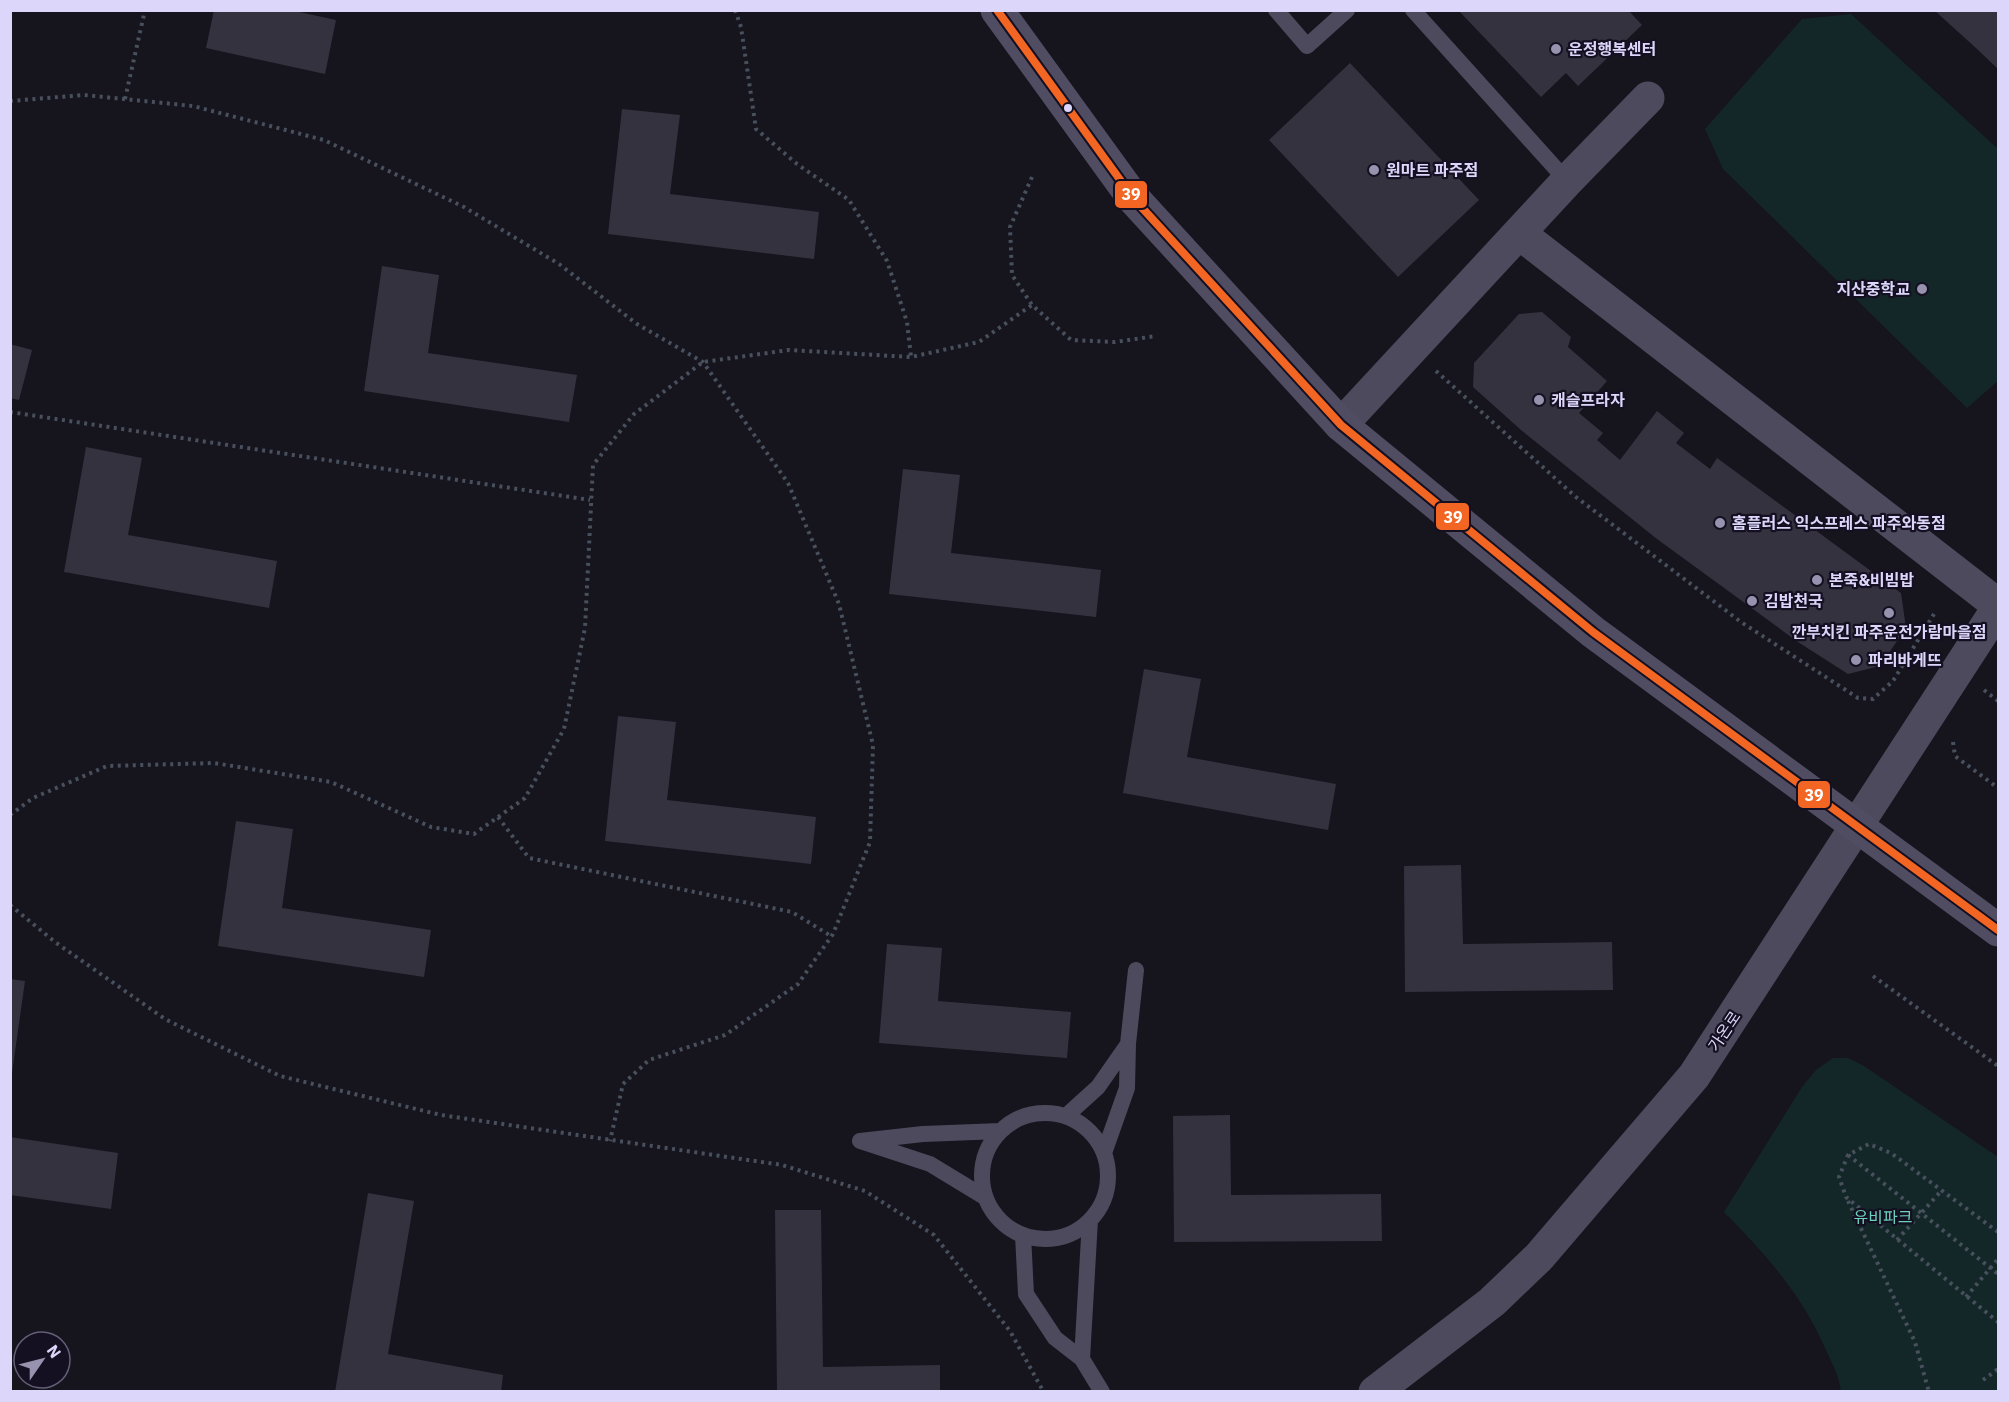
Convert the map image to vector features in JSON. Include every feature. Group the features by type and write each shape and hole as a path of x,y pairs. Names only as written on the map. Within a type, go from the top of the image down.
{"street":[{"path":"997,10 1134,199 1341,425 1593,632 1998,930"},
{"path":"1341,425 1567,181 1648,98"},
{"path":"1519,233 1998,606"},
{"name":"가온로","path":"1375,1392 1492,1302 1588,1202 1694,1076 1857,828 1998,606"}],"lane":[{"path":"1276,10 1306,46 1347,10"},
{"path":"1413,10 1567,181"},
{"path":"1104,1153 1127,1088 1128,1044 1136,970"},
{"path":"1066,1116 1098,1087 1128,1044"},
{"path":"1049,1113 1066,1116 1083,1125 1095,1138 1104,1153 1108,1171 1107,1189 1101,1206 1090,1220 1076,1231 1059,1237 1041,1239 1023,1235 1007,1227 995,1214 986,1198 982,1180 983,1162 989,1146 1000,1131 1014,1120 1031,1114 1049,1113"},
{"path":"986,1198 930,1164 860,1141 923,1134 1000,1131"},
{"path":"1082,1359 1090,1220"},
{"path":"1023,1235 1026,1294 1055,1338 1082,1359 1102,1392"}],"path":[{"path":"125,99 146,10"},
{"path":"735,10 741,27 756,129 797,164 849,200 887,261 907,322 911,357"},
{"path":"10,101 84,95 193,106 324,140 473,213 559,264 637,324 703,362 788,483 839,604 873,745 870,842 831,936 798,984 725,1035 649,1060 623,1084 610,1141"},
{"path":"1032,177 1010,228 1012,275 1032,305 1071,340 1115,342 1156,336"},
{"path":"10,814 33,798 107,766 214,763 331,782 431,827 474,834 525,798 564,729 585,628 593,465 634,414 703,362 789,350 911,357 979,342 1032,305"},
{"path":"1434,369 1576,497 1741,622 1858,698 1873,699 1893,681 1934,614"},
{"path":"10,412 590,500"},
{"path":"1955,756 1998,788"},
{"path":"498,817 529,858 792,912 831,936"},
{"path":"10,905 55,942 165,1019 280,1076 441,1115 782,1165 865,1191 934,1235 1010,1331 1042,1389 1040,1392"},
{"path":"1874,976 1998,1066"},
{"path":"1929,1392 1915,1342 1887,1288 1839,1177 1848,1155 1869,1144 1891,1153 1998,1232"},
{"path":"1848,1155 1998,1274"},
{"path":"1897,1240 1942,1190"},
{"path":"1846,1197 1998,1322"},
{"path":"1966,1297 1998,1259"},
{"path":"1983,1380 1998,1369"}],"green space":[{"name":"지산중학교","path":"1851,14 1998,149 1998,381 1967,408 1723,169 1705,129 1802,19"},
{"name":"유비파크","path":"1833,1058 1848,1058 1864,1066 1998,1157 1998,1391 1841,1391 1833,1364 1794,1292 1768,1259 1724,1212 1802,1087 1816,1070"}],"building":[{"path":"214,10 290,10 336,20 325,74 206,48"},
{"name":"운정행복센터","path":"1458,10 1628,10 1642,25 1578,86 1566,73 1541,97"},
{"path":"1934,10 1998,10 1998,69 1977,49"},
{"name":"원마트 파주점","path":"1350,63 1479,200 1398,277 1269,140"},
{"path":"622,109 680,115 670,194 819,212 814,259 608,234"},
{"path":"382,266 439,275 428,353 577,375 569,422 364,391"},
{"path":"1542,312 1571,337 1568,347 1607,381 1579,413 1603,433 1597,440 1620,460 1657,411 1684,433 1676,443 1710,469 1717,458 1901,593 1906,628 1880,666 1848,674 1798,642 1657,539 1521,430 1473,387 1474,363 1519,314"},
{"path":"10,344 32,350 19,400 10,398"},
{"path":"86,447 142,458 128,535 277,561 269,608 64,572"},
{"path":"903,469 960,475 951,553 1101,570 1096,617 889,594"},
{"path":"1144,669 1201,679 1187,757 1336,784 1328,830 1123,793"},
{"path":"618,716 676,722 667,800 816,817 811,864 605,841"},
{"path":"236,821 293,829 282,908 431,930 424,977 218,946"},
{"path":"1461,865 1463,944 1612,942 1613,990 1405,992 1404,866"},
{"path":"887,944 942,948 938,1001 1071,1012 1067,1058 879,1043"},
{"path":"10,979 25,981 12,1073 10,1073"},
{"path":"1230,1115 1231,1195 1381,1194 1382,1241 1174,1242 1173,1116"},
{"path":"10,1137 118,1153 111,1209 10,1195"},
{"path":"368,1193 414,1201 388,1354 503,1375 501,1392 335,1392"},
{"path":"775,1210 821,1210 823,1367 940,1365 940,1392 777,1392"}],"transit line":[{"name":"39","path":"997,10 1134,199 1341,425 1593,632 1998,930"}],"place":[{"name":"운정행복센터","path":"1556,49"},
{"name":"원마트 파주점","path":"1374,170"},
{"name":"지산중학교","path":"1922,289"},
{"name":"캐슬프라자","path":"1539,400"},
{"name":"홈플러스 익스프레스 파주와동점","path":"1720,523"},
{"name":"본죽&비빔밥","path":"1817,580"},
{"name":"김밥천국","path":"1752,601"},
{"name":"깐부치킨 파주운전가람마을점","path":"1889,613"},
{"name":"파리바게뜨","path":"1856,660"}]}
